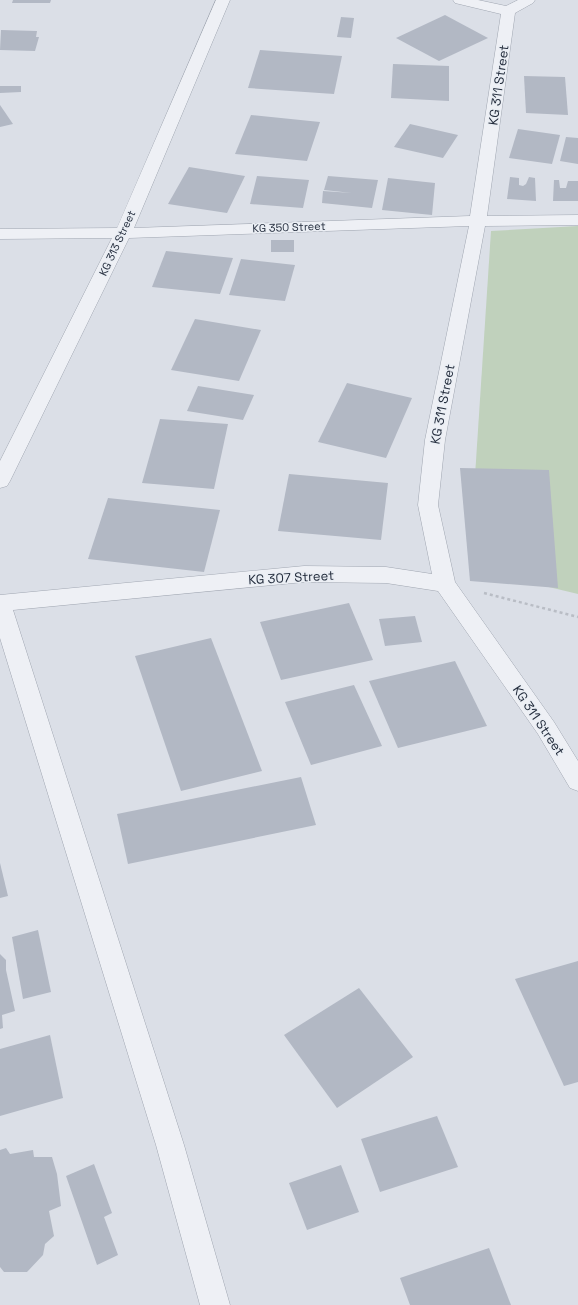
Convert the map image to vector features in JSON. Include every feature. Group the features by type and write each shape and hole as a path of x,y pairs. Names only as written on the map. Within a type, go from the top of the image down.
{"street":[{"name":"KG 313 Street","path":"0,481 123,233 223,0"},
{"path":"460,0 508,11 528,0"},
{"name":"KG 311 Street","path":"508,11 478,221 435,440 428,504 445,584 546,728 578,781"},
{"name":"KG 350 Street","path":"0,234 123,233 478,221 578,220"},
{"name":"KG 307 Street","path":"0,603 304,574 386,575 445,584"},
{"path":"0,603 170,1145 215,1305"}],"path":[{"path":"445,584 578,617"}],"green space":[{"path":"578,226 578,594 469,568 491,231"}],"building":[{"path":"13,0 51,0 50,3 12,3"},
{"path":"445,15 488,38 439,61 396,38"},
{"path":"341,17 354,18 351,38 337,37"},
{"path":"1,30 37,31 36,37 39,37 35,51 0,50"},
{"path":"260,50 342,56 334,94 248,88"},
{"path":"393,64 449,66 449,101 391,98"},
{"path":"524,76 565,77 568,115 526,113"},
{"path":"0,86 21,86 21,92 0,93"},
{"path":"0,105 13,124 0,127"},
{"path":"251,115 320,122 307,161 235,154"},
{"path":"410,124 458,135 443,158 394,147"},
{"path":"518,129 560,135 552,164 509,158"},
{"path":"566,137 578,138 578,164 560,161"},
{"path":"189,167 245,176 227,213 168,204"},
{"path":"257,176 309,180 303,208 250,204"},
{"path":"328,176 378,180 372,208 322,203 323,191 352,193 324,190"},
{"path":"510,177 519,178 519,185 523,186 526,184 529,177 535,178 536,201 507,199"},
{"path":"388,178 435,183 432,215 382,210"},
{"path":"554,180 559,180 560,188 566,188 568,181 578,181 578,201 553,201"},
{"path":"271,240 294,240 294,252 271,252"},
{"path":"166,251 233,258 220,294 152,287"},
{"path":"241,259 295,265 285,301 229,295"},
{"path":"195,319 261,330 239,381 171,370"},
{"path":"347,383 412,398 386,458 318,442"},
{"path":"198,386 254,395 243,420 187,411"},
{"path":"160,419 228,424 214,489 142,483"},
{"path":"460,468 549,470 558,588 470,581"},
{"path":"289,474 388,483 381,540 278,531"},
{"path":"108,498 220,510 204,572 88,559"},
{"path":"349,603 373,660 281,680 260,622"},
{"path":"415,616 422,642 385,646 379,619"},
{"path":"211,638 262,771 181,791 135,656"},
{"path":"455,661 487,726 398,748 369,681"},
{"path":"354,685 382,746 311,765 285,702"},
{"path":"301,777 316,825 128,864 117,814"},
{"path":"0,863 8,896 0,898"},
{"path":"38,930 51,992 23,999 12,937"},
{"path":"0,954 6,960 6,970 15,1011 2,1015 3,1028 0,1029"},
{"path":"578,961 578,1082 564,1086 515,979"},
{"path":"359,988 413,1057 337,1108 284,1035"},
{"path":"50,1035 63,1098 0,1116 0,1049"},
{"path":"437,1116 458,1167 380,1192 361,1139"},
{"path":"6,1148 10,1154 33,1150 34,1157 52,1157 57,1174 61,1206 49,1211 54,1236 45,1244 43,1255 27,1272 4,1272 0,1267 0,1150"},
{"path":"94,1164 112,1213 104,1217 118,1255 97,1265 66,1176"},
{"path":"341,1165 359,1212 307,1230 289,1183"},
{"path":"489,1248 511,1305 410,1305 400,1278"}]}
